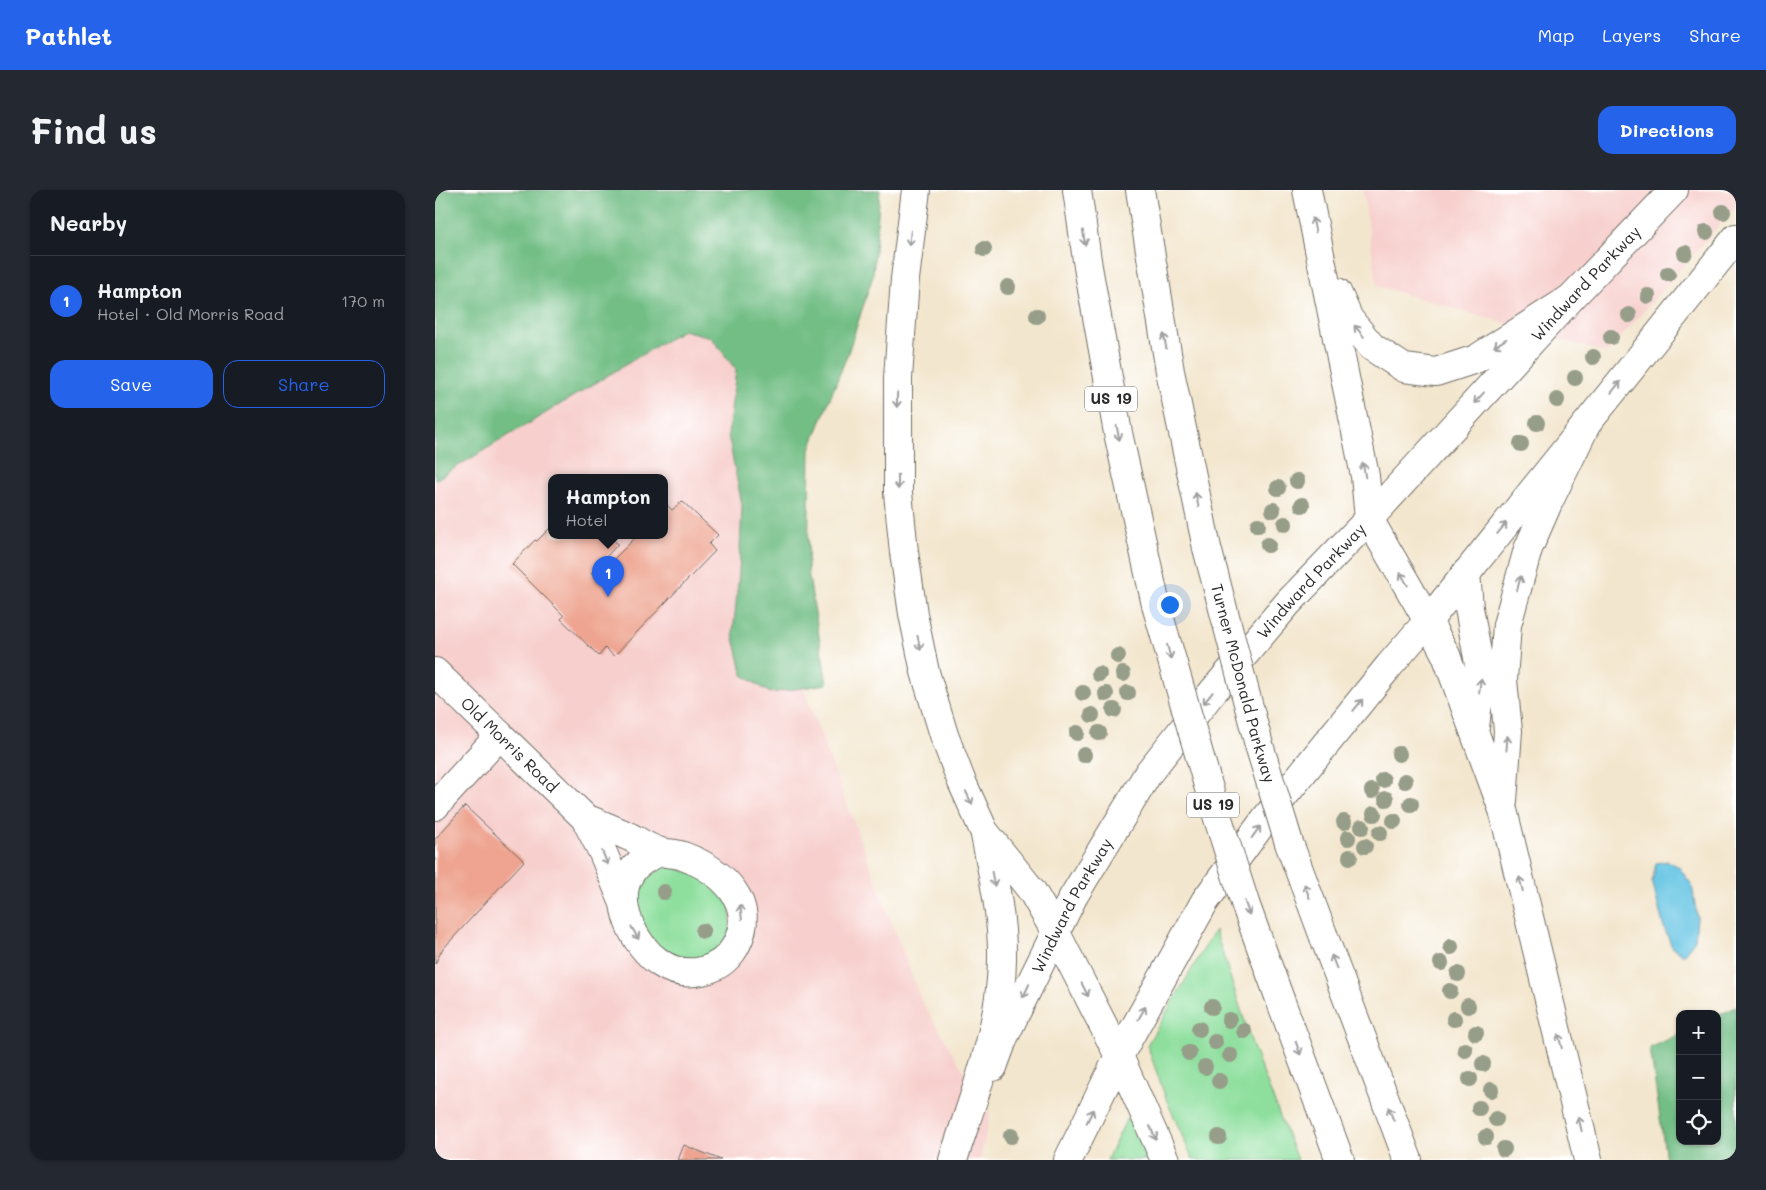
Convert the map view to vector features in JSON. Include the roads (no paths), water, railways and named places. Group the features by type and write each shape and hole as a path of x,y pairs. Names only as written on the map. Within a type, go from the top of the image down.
{"main road":[{"path":"916,190 905,279 898,378 898,493 904,552 913,614 925,672 947,744 984,831 996,890 1002,934 1000,997 993,1034 953,1160"},
{"name":"US 19","path":"1077,190 1088,266 1118,433 1156,605 1213,806 1246,906 1340,1160"},
{"name":"Turner McDonald Parkway","path":"1140,190 1170,371 1207,548 1259,745 1289,842 1408,1160"},
{"path":"1307,190 1365,476 1369,519 1446,655 1503,810 1589,1160"},
{"name":"Windward Parkway","path":"959,1160 1004,1037 1055,931 1073,897 1149,772 1287,603 1369,519 1571,298 1674,190"},
{"path":"1069,1160 1119,1056 1205,901 1266,818 1428,621 1736,238"},
{"path":"1320,251 1349,319 1373,347 1404,368 1436,372 1476,359 1571,298"},
{"path":"1503,810 1508,731 1503,680 1507,625 1528,550 1549,500 1586,425"},
{"path":"1465,573 1481,675 1474,734"},
{"name":"Old Morris Road","path":"435,672 585,818 603,853 623,900 627,918 645,949 659,962 675,971 697,972 712,969 724,962 735,946 741,932 743,913 738,896 726,881 711,869 681,855 660,852 585,818"},
{"path":"435,806 500,735"},
{"path":"984,831 1032,890 1055,931 1119,1056 1165,1160"},
{"path":"623,900 625,886 630,874 646,858 660,852"}],"water":[{"path":"1668,861 1679,867 1692,885 1697,917 1695,940 1683,955 1672,947 1663,925 1652,881 1656,863"}],"place":[{"name":"Hampton","path":"608,597"}]}
